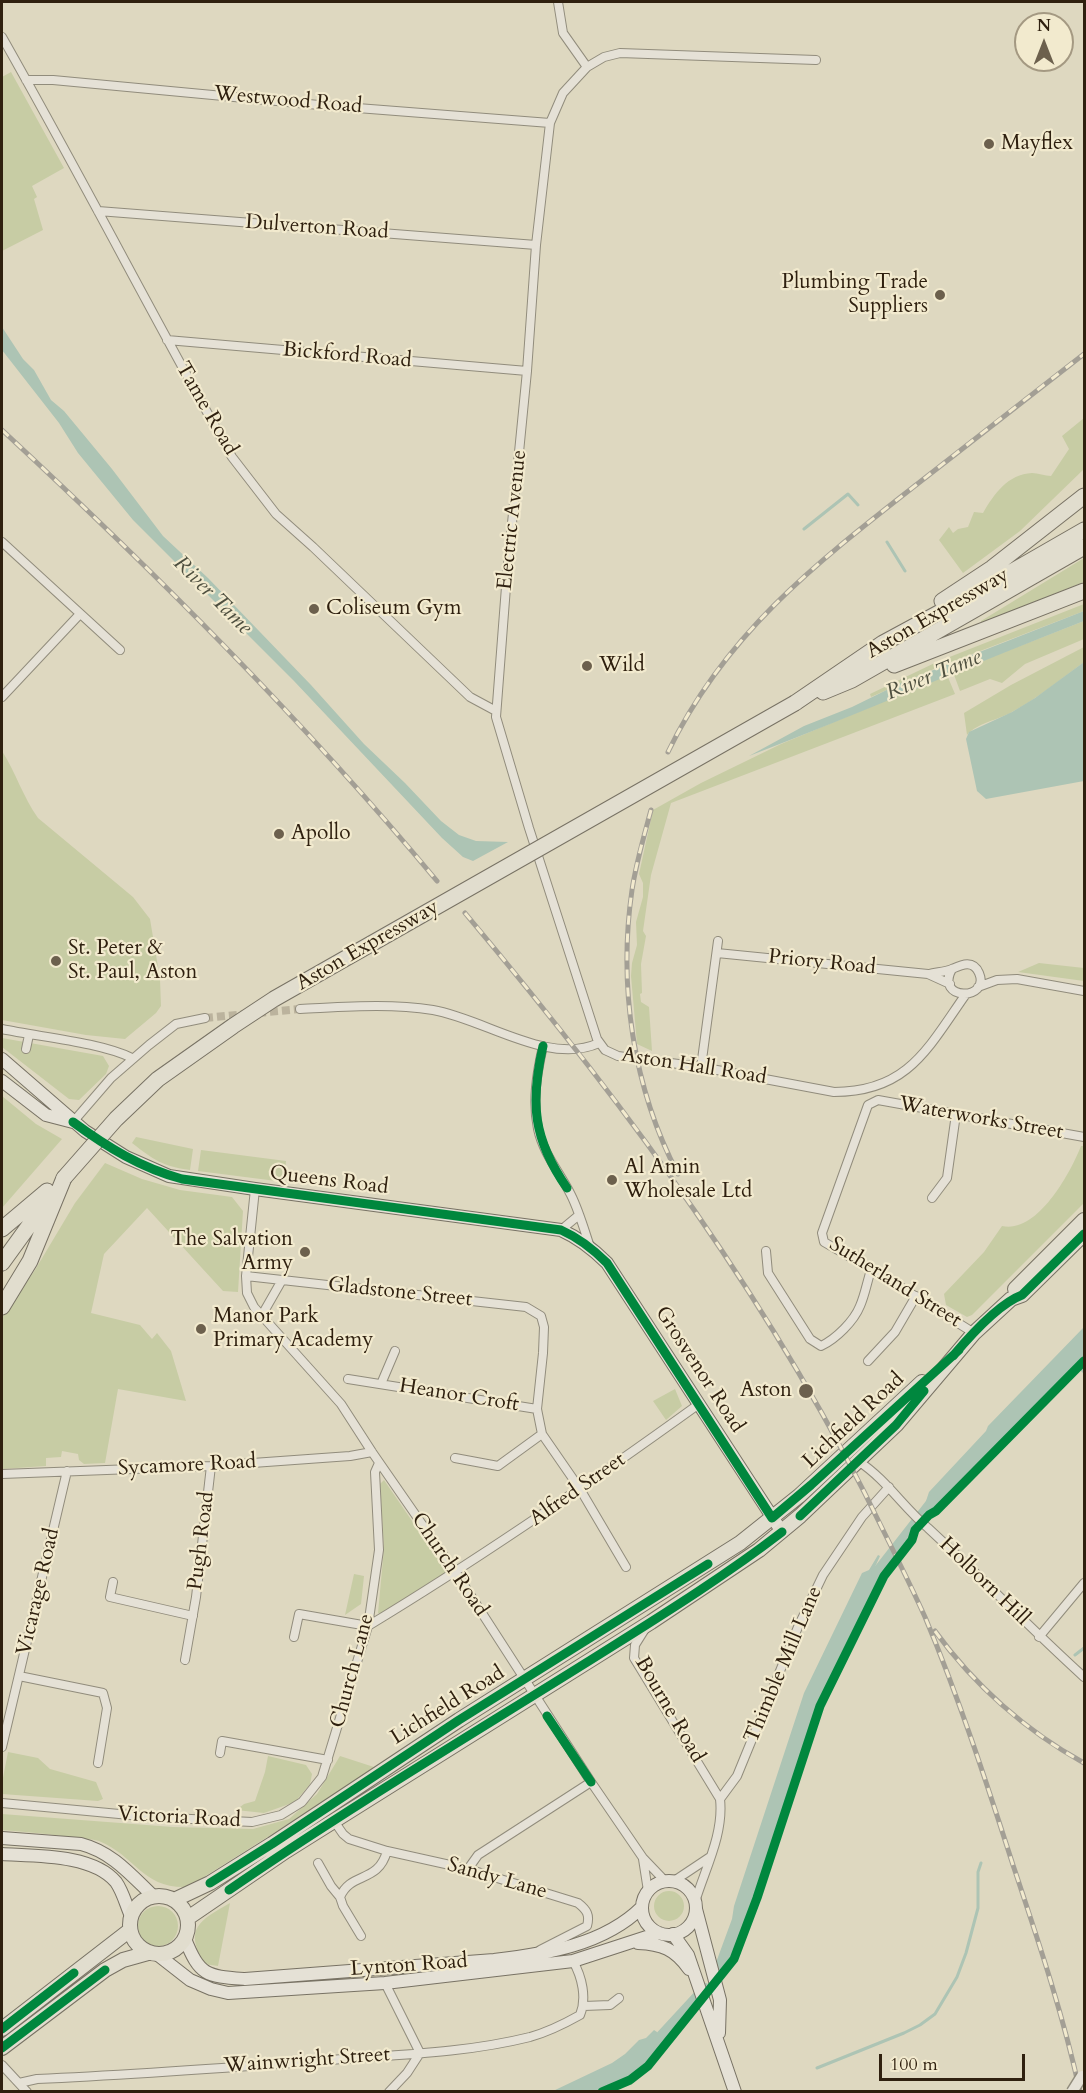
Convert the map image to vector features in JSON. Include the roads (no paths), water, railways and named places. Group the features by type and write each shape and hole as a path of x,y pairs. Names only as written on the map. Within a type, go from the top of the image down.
{"highway":[{"path":"998,580 1037,532 1084,484"},
{"path":"1037,532 1084,495"},
{"name":"Aston Expressway","path":"2,1263 64,1178 116,1119 158,1079 233,1026 274,999 795,703 883,643 1084,530"},
{"name":"Aston Expressway","path":"795,703 852,680 998,580 1084,547"},
{"path":"852,680 1084,591"},
{"path":"2,1229 64,1178"},
{"path":"2,1307 30,1262 64,1178"}],"main road":[{"path":"2,1059 73,1122"},
{"path":"2,1081 46,1115 73,1122"},
{"name":"Queens Road","path":"73,1122 109,1148 155,1171 182,1179 561,1230 575,1236 590,1247"},
{"name":"Lichfield Road","path":"1011,1299 1015,1289 1084,1220"},
{"name":"Lichfield Road","path":"188,1918 334,1821 651,1622 759,1550 782,1532 896,1425 974,1333 1011,1299 1022,1295 1084,1234"},
{"name":"Grosvenor Road","path":"590,1247 607,1263 782,1532"},
{"name":"Lichfield Road","path":"174,1900 210,1883 272,1844 389,1765 708,1564 772,1518 811,1485 958,1350"},
{"path":"2,1838 81,1844 93,1847 126,1869 153,1896"},
{"path":"2,1854 75,1859 87,1863 114,1881 136,1944 153,1954"},
{"path":"695,1905 695,1915 687,1928 673,1934 659,1933 647,1923 642,1907 648,1891 653,1886 670,1881 688,1889 695,1905 720,2000 718,2040"},
{"path":"2,2029 130,1923 139,1903 153,1896 167,1897 182,1907 188,1918 188,1929 185,1939 174,1951 123,1960 105,1970 2,2048"},
{"name":"Lynton Road","path":"185,1939 194,1960 205,1972 227,1978 245,1979 529,1956 580,1944 624,1923 642,1907"},
{"name":"Lynton Road","path":"153,1954 190,1980 228,1993 385,1983 573,1961 659,1933"},
{"path":"673,1934 688,1955 735,2091"},
{"name":"Lynton Road","path":"617,1946 629,1943 651,1943 671,1949 680,1956 697,1979"}],"street":[{"path":"558,2 563,33 587,67 604,57 620,53 816,60"},
{"name":"Tame Road","path":"2,38 232,457 276,514 470,697 496,711"},
{"name":"Electric Avenue","path":"587,67 563,93 550,123 536,246 496,711 497,727 599,1043"},
{"name":"Westwood Road","path":"26,80 71,81 319,105 550,123"},
{"name":"Dulverton Road","path":"98,211 536,246"},
{"name":"Bickford Road","path":"167,340 527,371"},
{"path":"3,547 120,650"},
{"path":"2,697 79,615"},
{"path":"701,1067 718,941"},
{"name":"Priory Road","path":"717,953 928,974 952,969"},
{"name":"Aston Hall Road","path":"952,969 966,963 997,980"},
{"path":"952,969 951,986 956,1008"},
{"path":"978,987 979,972"},
{"name":"Priory Road","path":"928,974 951,986"},
{"name":"Aston Hall Road","path":"300,1009 407,1007 433,1010 455,1015 543,1047 575,1050 586,1049 599,1043 613,1055 701,1067 834,1092 857,1092 871,1089 898,1077 912,1065 940,1032 966,994 978,987 997,980 1030,980 1084,991"},
{"path":"951,986 961,994 966,994"},
{"path":"73,1122 132,1058 176,1024 205,1018"},
{"path":"2,1029 83,1044 132,1058"},
{"path":"26,1049 29,1035"},
{"name":"Grosvenor Road","path":"543,1047 535,1095 538,1128 549,1156 570,1193 590,1247"},
{"name":"Waterworks Street","path":"878,1100 1084,1137"},
{"name":"Sutherland Street","path":"878,1100 868,1105 822,1233 824,1242 974,1333"},
{"path":"932,1198 947,1178 956,1114"},
{"path":"255,1190 246,1276 247,1293 254,1307 341,1404 372,1452"},
{"path":"561,1230 579,1215"},
{"path":"766,1251 768,1273 810,1339 821,1346 829,1342 860,1308 871,1270"},
{"name":"Gladstone Street","path":"246,1276 526,1307 541,1316 544,1327 537,1408"},
{"path":"262,1315 282,1280"},
{"path":"868,1361 895,1332 916,1296"},
{"name":"Heanor Croft","path":"381,1384 395,1351"},
{"name":"Heanor Croft","path":"348,1379 537,1408"},
{"name":"Alfred Street","path":"368,1626 455,1573 580,1490 699,1404"},
{"path":"537,1408 542,1434 580,1490 626,1567"},
{"path":"455,1458 498,1466 542,1434"},
{"name":"Church Road","path":"372,1452 455,1573 534,1696"},
{"name":"Sycamore Road","path":"2,1474 211,1466 350,1456 372,1452"},
{"name":"Holborn Hill","path":"858,1461 889,1487 927,1528 1084,1677"},
{"name":"Church Lane","path":"328,1760 368,1626 379,1550 375,1472 379,1463"},
{"name":"Pugh Road","path":"185,1660 193,1616 211,1466"},
{"name":"Vicarage Road","path":"2,1747 6,1706 19,1676 67,1472"},
{"name":"Thimble Mill Lane","path":"720,1799 737,1776 798,1627 823,1575 862,1517 889,1487"},
{"name":"Pugh Road","path":"113,1582 110,1597 193,1616"},
{"path":"1040,1637 1084,1583"},
{"path":"294,1637 298,1614 368,1626"},
{"name":"Bourne Road","path":"651,1622 635,1645 634,1658 720,1799"},
{"path":"19,1676 103,1693 107,1708 98,1763"},
{"path":"534,1696 643,1858 670,1881 710,1857"},
{"path":"220,1754 222,1741 328,1760"},
{"name":"Victoria Road","path":"2,1803 151,1817 252,1822 280,1815 302,1802 322,1777 328,1760"},
{"path":"468,1869 478,1855 591,1782"},
{"path":"695,1905 722,1815 720,1799"},
{"name":"Sandy Lane","path":"334,1821 343,1834 350,1839 387,1851 468,1869 572,1901 586,1909 589,1918 587,1926 529,1956"},
{"path":"340,1897 345,1887 378,1870 384,1862 387,1851"},
{"path":"643,1858 648,1891"},
{"path":"318,1863 361,1936"},
{"path":"573,1961 580,1975 584,2006 610,2005 619,1998"},
{"path":"385,1983 420,2053 407,2073 389,2091"},
{"name":"Wainwright Street","path":"19,2083 37,2079 420,2053 491,2044 531,2037 555,2029 580,2015 584,2006"},
{"path":"2,2065 27,2091"},
{"path":"1072,2091 1082,2076"}],"water":[{"name":"River Tame","path":"2,327 23,359 34,370 51,400 64,411 112,469 163,536 208,578 364,744 441,821 459,835 476,841 508,842 473,861 463,857 442,838 294,681 133,520 78,453 59,423 2,350"},
{"name":"River Tame","path":"1084,611 1084,621 749,756 804,726 852,707 903,682"},
{"path":"1084,662 1084,781 986,799 977,791 966,739 969,732 1012,712 1035,698"},
{"path":"1084,1327 1084,1374 1079,1369 1073,1368 938,1507 926,1514 923,1510 929,1492 986,1431 988,1426"},
{"path":"878,1555 880,1556 875,1567 884,1562 881,1577 821,1698 736,1952 707,1987 732,1919 734,1906 804,1693 862,1573 869,1570"},
{"path":"654,2030 658,2036 666,2032 661,2046 644,2068 630,2077 595,2091 553,2091 612,2063"}],"waterway":[{"path":"804,529 848,494 858,505"},
{"path":"887,542 905,571"},
{"path":"876,1573 933,1500"},
{"path":"1075,1655 1084,1648"},
{"path":"817,2068 904,2033 935,2014 957,1977 966,1953 978,1908 978,1872 981,1863"},
{"path":"657,2040 705,1988"}],"tunnel":[{"path":"258,1013 300,1009"},
{"path":"205,1018 246,1014"}],"railway":[{"path":"668,752 691,710 745,636 808,573 879,514 1084,354"},
{"path":"2,430 227,648 334,763 437,881"},
{"path":"651,810 632,890 628,926 629,999 640,1072 650,1107 678,1174"},
{"path":"465,913 583,1059 694,1210 746,1287 841,1448 915,1595 949,1678 1041,1949 1080,2092"},
{"path":"935,1631 967,1670 1002,1705 1042,1736 1084,1763"}],"place":[{"name":"Mayflex","path":"989,144"},
{"name":"Plumbing Trade Suppliers","path":"940,295"},
{"name":"Coliseum Gym","path":"314,609"},
{"name":"Wild","path":"587,666"},
{"name":"Apollo","path":"279,834"},
{"name":"St. Peter & St. Paul, Aston","path":"56,961"},
{"name":"Al Amin Wholesale Ltd","path":"612,1180"},
{"name":"The Salvation Army","path":"305,1252"},
{"name":"Manor Park Primary Academy","path":"201,1329"},
{"name":"Aston","path":"806,1391"}]}
